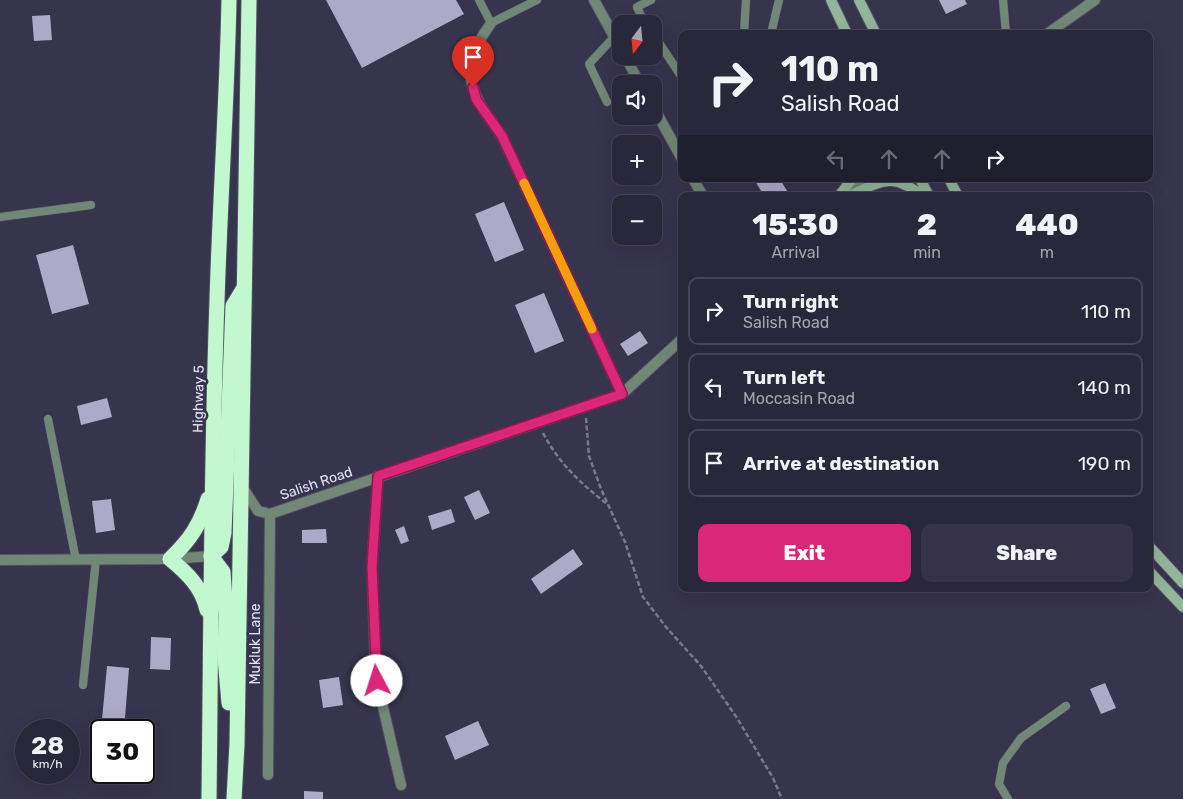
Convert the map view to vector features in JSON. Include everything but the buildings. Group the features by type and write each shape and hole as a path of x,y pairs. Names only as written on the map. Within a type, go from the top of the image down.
{"highway":[{"name":"Highway 5","path":"209,799 211,556 217,302 227,69 228,0"},
{"path":"234,799 237,744 249,0"},
{"path":"237,744 229,702 225,658 226,615 223,572 211,556 221,547 224,532 233,306 244,288"},
{"path":"211,631 201,591 190,576 170,559 184,545 198,525 213,482"}],"main road":[{"path":"831,0 846,30"},
{"path":"860,0 874,30"},
{"path":"858,192 879,182"},
{"path":"900,182 917,192"},
{"path":"1153,550 1183,583"},
{"path":"1153,575 1183,607"}],"street":[{"path":"594,0 612,26"},
{"path":"1053,30 1095,0"},
{"path":"491,23 472,55 469,75 476,99 502,136 622,394"},
{"path":"662,123 678,152"},
{"path":"846,192 860,182"},
{"name":"Salish Road","path":"241,484 258,511 270,514 622,394 678,343"},
{"path":"378,476 372,567 375,655 377,681 401,785"},
{"name":"Mukluk Lane","path":"268,775 270,514"},
{"path":"0,560 170,559 211,556"}],"lane":[{"path":"479,0 491,23 537,0"},
{"path":"639,15 635,3 651,0"},
{"path":"744,30 746,0"},
{"path":"772,30 779,0"},
{"path":"1005,1 1006,30"},
{"path":"607,102 588,64 612,41"},
{"path":"662,48 678,72"},
{"path":"0,217 91,205"},
{"path":"48,419 76,560"},
{"path":"83,685 96,559"},
{"path":"1008,799 999,784 1003,763 1021,738 1066,706"}],"path":[{"path":"587,406 586,427 589,456 625,542 643,597 666,627 701,666 732,710 773,778 782,799"},
{"path":"538,422 551,448 572,473 589,490 608,504"}],"slow traffic":[{"path":"524,183 592,329"}],"route":[{"path":"377,681 372,567 378,476 622,394 502,136 476,99 473,87"}]}
